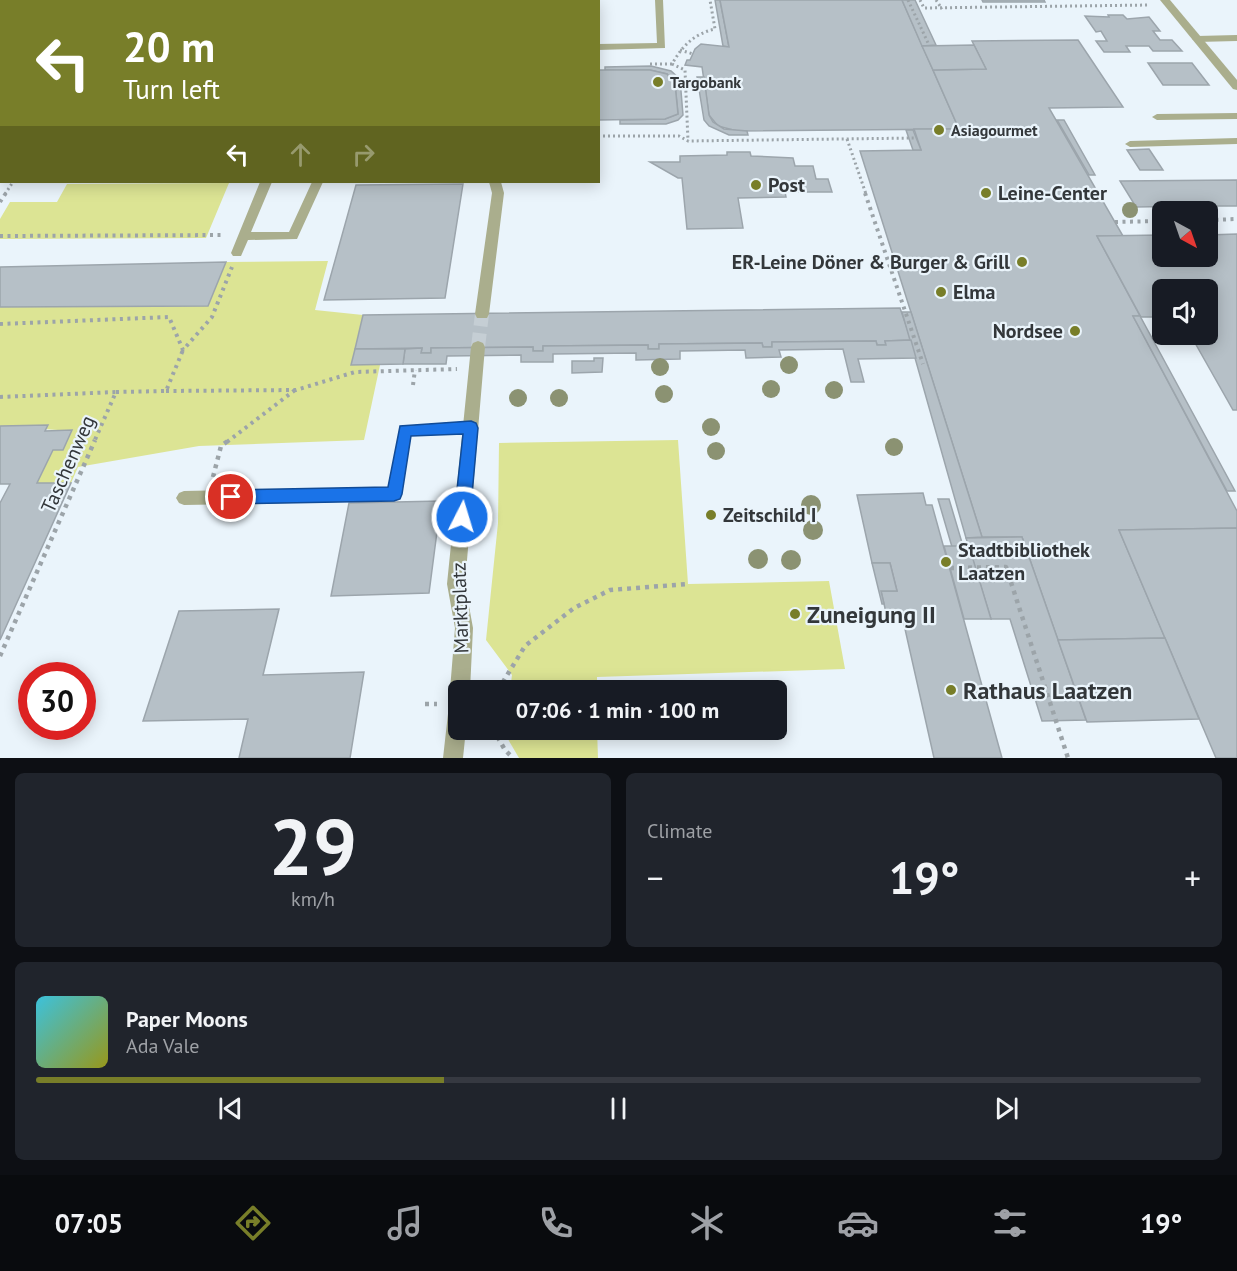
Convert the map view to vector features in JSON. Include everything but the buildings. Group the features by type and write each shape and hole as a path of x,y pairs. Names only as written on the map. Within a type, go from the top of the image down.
{"street":[{"path":"1167,2 1237,87"},
{"path":"482,314 498,193 495,183"},
{"name":"Marktplatz","path":"461,680 464,627 456,584 478,347"},
{"path":"453,758 455,740"}],"lane":[{"path":"600,47 662,46 659,0"},
{"path":"1197,39 1237,38"},
{"path":"1157,117 1237,116"},
{"path":"1130,144 1237,141"},
{"path":"237,253 266,183"},
{"path":"244,236 293,236 317,183"},
{"path":"184,498 394,494 405,430 471,428"}],"path":[{"path":"908,0 928,45"},
{"path":"920,0 924,8 942,9 1167,2"},
{"path":"936,0 942,9"},
{"path":"680,50 693,54"},
{"path":"672,64 686,68 688,141"},
{"path":"600,136 679,136 688,141 916,138"},
{"path":"847,139 923,364"},
{"path":"0,202 12,183"},
{"path":"1218,220 1237,219"},
{"path":"1115,222 1152,221"},
{"path":"0,236 244,236"},
{"path":"166,391 183,350 212,317 237,253"},
{"path":"0,324 169,317 183,350"},
{"path":"116,392 296,390 355,372 476,368"},
{"path":"413,385 414,370"},
{"path":"208,497 221,446 296,390"},
{"name":"Taschenweg","path":"0,397 116,392 0,656"},
{"path":"950,568 1006,567 1068,758"},
{"path":"504,680 525,646 574,608 610,590 688,584"},
{"path":"499,740 513,758"}],"green space":[{"path":"229,183 206,238 0,239 0,219 10,202 57,202 67,184"},
{"path":"328,261 315,310 363,315 351,365 380,365 364,440 199,446 78,467 71,483 37,483 53,450 63,449 72,431 0,426 0,307 208,306 226,262"},
{"path":"678,440 688,584 829,581 845,669 597,677 597,680 511,680 512,675 486,640 498,523 499,443"},
{"path":"508,740 597,740 598,758 519,758"}],"tunnel":[{"path":"478,347 482,314"}],"place":[{"name":"Targobank","path":"658,82"},
{"name":"Asiagourmet","path":"939,130"},
{"name":"Post","path":"756,185"},
{"name":"Leine-Center","path":"986,193"},
{"name":"ER-Leine Döner & Burger & Grill","path":"1022,262"},
{"name":"Elma","path":"941,292"},
{"name":"Nordsee","path":"1075,331"},
{"name":"Zeitschild I","path":"711,515"},
{"name":"Stadtbibliothek Laatzen","path":"946,562"},
{"name":"Zuneigung II","path":"795,614"},
{"name":"Rathaus Laatzen","path":"951,690"}],"route":[{"path":"231,497 394,494 405,430 471,428 462,517"}]}
